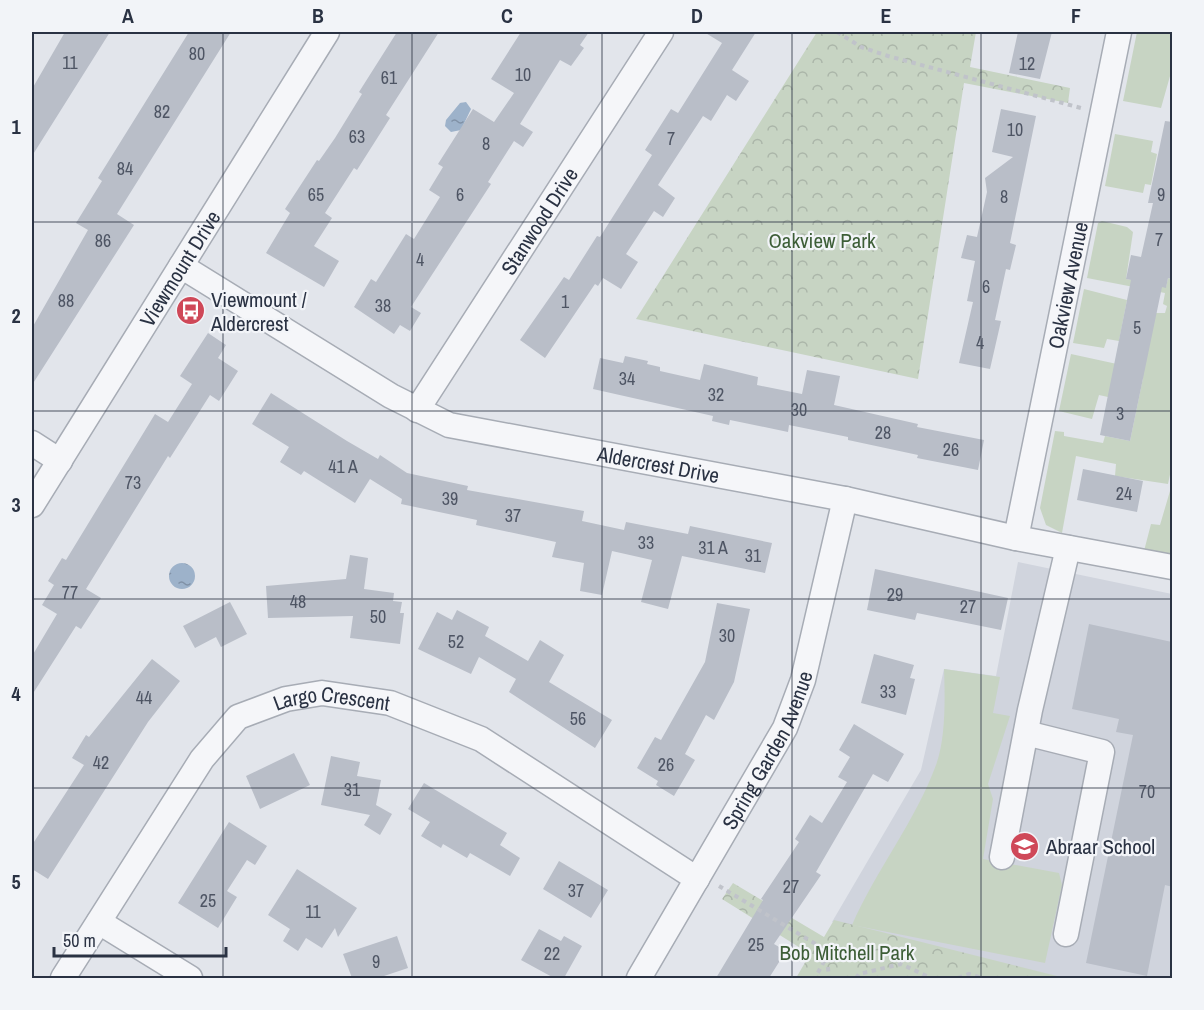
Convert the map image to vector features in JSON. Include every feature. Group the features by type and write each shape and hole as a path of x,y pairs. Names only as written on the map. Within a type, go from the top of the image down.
{"street":[{"name":"Viewmount Drive","path":"32,505 327,32"},
{"name":"Stanwood Drive","path":"417,410 661,32"},
{"name":"Oakview Avenue","path":"1016,538 1119,32"},
{"name":"Aldercrest Drive","path":"181,266 417,410 449,425 845,499 1016,538 1173,567"},
{"path":"32,443 60,461"},
{"name":"Spring Garden Avenue","path":"639,978 785,728 803,680 845,499"},
{"path":"1002,857 1026,732 1068,548"},
{"name":"Largo Crescent","path":"63,978 202,759 238,717 286,699 321,693 390,703 481,740 697,879"},
{"path":"1026,732 1102,752 1066,934"},
{"path":"99,922 190,978"}],"path":[{"path":"837,32 861,46 888,56 1102,114"},
{"path":"697,879 714,883 819,946 827,956 829,978"},
{"path":"814,978 827,956"},
{"path":"856,978 860,974 901,964 931,978"},
{"path":"958,978 969,974 982,978"}],"shaded area":[{"name":"Abraar School","path":"1018,562 1172,594 1172,978 1063,978 832,922 921,770 944,669 996,676"}],"green space":[{"name":"Oakview Park","path":"817,32 976,32 970,67 1070,88 1068,103 964,83 918,379 636,319"},
{"path":"1137,32 1172,32 1172,69 1161,108 1123,101"},
{"path":"1115,134 1153,141 1151,152 1157,154 1151,185 1145,184 1143,193 1105,186"},
{"path":"1102,221 1127,227 1133,232 1126,279 1166,287 1168,278 1172,279 1172,465 1168,484 1115,476 1116,464 1076,456 1062,533 1046,525 1040,508 1055,431 1064,432 1064,436 1103,443 1105,436 1130,441 1143,378 1108,397 1099,395 1092,419 1059,411 1071,354 1117,364 1156,313 1165,313 1167,306 1163,304 1165,293 1087,278 1098,223"},
{"path":"1084,289 1127,300 1119,341 1107,339 1104,348 1073,343"},
{"path":"1170,491 1172,491 1172,557 1144,551 1151,524 1160,525"},
{"path":"944,669 1000,677 993,713 1010,716 988,784 993,799 983,859 1059,873 1062,885 1045,963 852,925 872,885 907,826 936,765 943,730"},
{"name":"Bob Mitchell Park","path":"733,883 824,937 834,920 1065,978 796,978 810,954 722,899"}],"water":[{"path":"466,102 471,109 461,130 451,132 445,126 446,120 460,103"},
{"path":"182,563 191,567 195,576 191,585 182,589 173,585 169,576 173,567"}],"building":[{"path":"65,32 110,32 32,156 32,89"},
{"path":"189,32 231,32 117,214 134,225 32,385 32,328 88,230 76,223 102,181 98,178"},
{"path":"397,32 439,32 386,115 390,118 357,170 354,168 325,213 332,218 314,246 339,261 324,287 266,253 290,213 285,209 317,160 319,161 335,138 362,94 359,92"},
{"path":"521,32 589,32 580,45 584,48 571,66 560,60 520,124 533,132 523,147 514,141 488,182 491,184 411,307 421,313 410,331 400,325 394,334 354,307 371,279 376,282 406,234 414,239 440,197 429,190 443,167 438,164 473,109 494,122 514,93 491,79"},
{"path":"704,32 756,32 732,70 749,81 736,101 727,95 711,121 703,116 658,185 675,198 663,217 654,211 626,254 638,262 621,289 603,278 598,286 595,284 545,358 520,340 564,277 569,280 597,236 600,237 652,155 645,150 671,109 678,113 722,43"},
{"path":"1018,32 1052,32 1040,79 1009,73"},
{"path":"1001,109 1036,116 1010,243 1016,245 1010,270 1006,269 995,320 1001,321 990,369 959,363 973,302 967,301 975,261 961,258 967,235 977,237 987,192 985,178 1013,157 992,152"},
{"path":"1165,121 1173,122 1173,279 1168,278 1166,288 1162,287 1130,441 1100,435 1131,280 1126,279 1131,255 1141,257 1153,203 1148,203"},
{"path":"208,333 226,345 218,358 238,371 219,401 210,395 170,458 168,456 86,589 101,598 81,629 76,626 32,695 32,656 57,614 42,605 54,585 48,581 62,558 66,560 155,414 168,422 192,384 180,376"},
{"path":"625,356 648,361 647,364 660,367 660,371 700,380 704,364 758,377 757,385 802,394 807,370 840,376 834,405 918,424 917,427 984,440 978,470 917,458 918,455 789,425 788,432 730,420 729,425 712,421 713,416 593,389 600,358 623,363"},
{"path":"271,393 347,441 378,459 380,455 407,473 468,486 467,490 584,511 582,521 624,530 626,522 688,534 690,526 772,543 765,573 682,556 668,609 641,602 652,560 612,551 602,595 580,591 584,563 552,557 556,542 476,525 477,520 401,504 402,499 370,479 355,503 304,471 301,475 280,462 289,447 252,424"},
{"path":"1083,469 1143,481 1137,512 1077,500"},
{"path":"350,555 368,558 364,589 394,593 393,601 402,602 400,613 404,613 400,644 350,638 353,616 268,618 266,586 346,579"},
{"path":"875,569 1008,598 1001,630 917,613 915,620 867,610"},
{"path":"230,602 247,634 221,647 216,637 195,648 183,626"},
{"path":"717,603 750,609 734,682 714,720 706,715 685,754 695,760 674,796 656,785 658,781 637,768 655,737 661,740 705,662"},
{"path":"457,610 489,627 485,636 528,661 540,640 564,655 549,682 612,720 595,748 509,692 516,679 479,657 471,674 418,649 437,612 452,620"},
{"path":"1089,624 1172,642 1173,887 1165,885 1147,976 1086,963 1133,735 1116,732 1119,719 1072,709"},
{"path":"874,654 914,665 910,678 915,679 906,715 861,703"},
{"path":"152,659 180,681 148,722 48,879 32,869 32,845 84,765 72,758 86,735 89,737"},
{"path":"854,724 904,754 888,782 873,774 816,872 821,875 774,944 786,951 769,978 716,978 763,900 761,899 799,842 795,839 810,815 822,823 847,782 838,777 850,757 839,750"},
{"path":"294,753 310,785 260,809 246,776"},
{"path":"331,756 360,762 357,776 381,780 376,805 392,814 380,835 364,825 370,815 321,805"},
{"path":"424,783 507,833 500,845 520,858 510,876 470,853 467,858 443,844 441,848 421,836 430,822 408,809"},
{"path":"229,822 267,846 255,865 247,860 227,891 237,897 218,928 178,903"},
{"path":"559,861 608,890 591,918 543,889"},
{"path":"297,869 357,908 338,937 335,928 322,948 306,938 298,951 283,941 290,929 268,915"},
{"path":"539,929 561,941 564,936 582,946 564,978 554,978 521,960"},
{"path":"397,936 408,968 378,978 352,978 343,954"}],"place":[{"name":"Viewmount / Aldercrest","path":"190,311"},
{"name":"Abraar School","path":"1025,846"}]}
